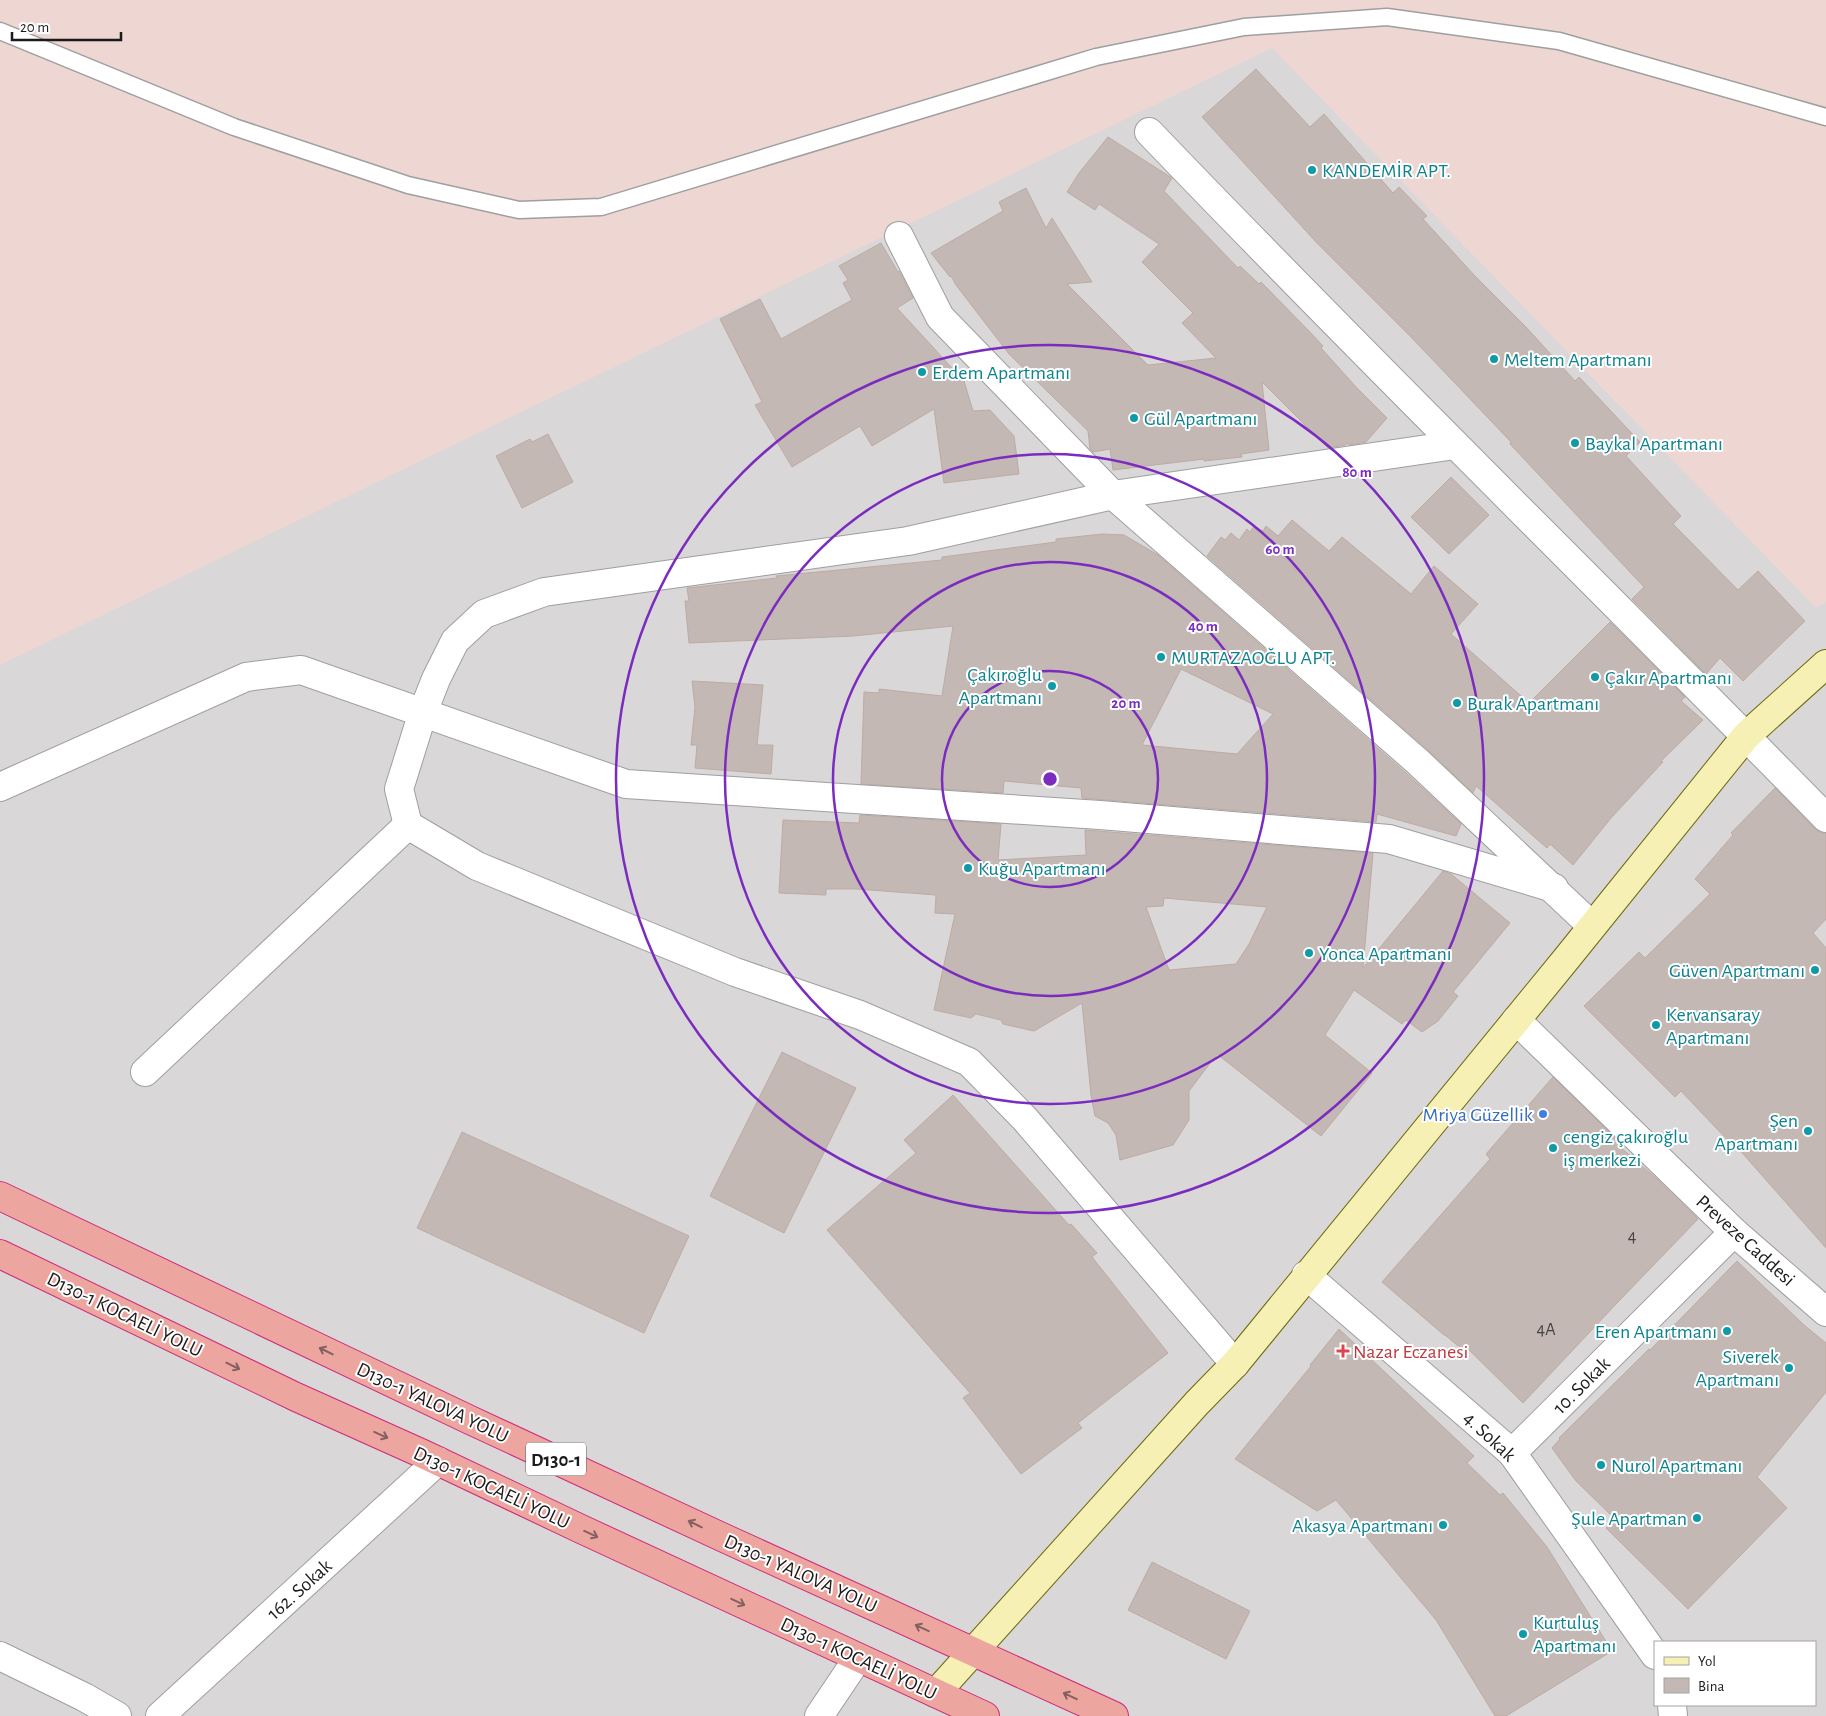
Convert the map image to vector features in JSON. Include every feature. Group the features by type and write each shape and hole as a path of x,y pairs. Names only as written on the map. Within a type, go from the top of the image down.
{"highway":[{"name":"D130-1 YALOVA YOLU","path":"0,1196 470,1420 1114,1716"},
{"name":"D130-1 KOCAELİ YOLU","path":"0,1254 296,1397 438,1461 985,1716"}],"main road":[{"path":"936,1693 1190,1410 1235,1364 1746,736 1826,664"}],"street":[{"path":"1149,132 1255,243 1826,818"},
{"path":"899,236 940,317 1113,495 1417,761 1554,888 1592,926"},
{"path":"1235,1364 1026,1118 969,1062 860,1015 735,972 477,866 408,826 398,790 423,712 455,641 484,614 544,592 908,541 1113,495 1455,445"},
{"path":"0,787 246,677 300,670 626,784 1100,815 1389,839 1554,888"},
{"path":"145,1072 408,826"},
{"name":"Preveze Caddesi","path":"1516,1020 1734,1232 1826,1312"},
{"name":"10. Sokak","path":"1512,1453 1734,1232"},
{"name":"4. Sokak","path":"1306,1275 1512,1453 1654,1654"},
{"name":"162. Sokak","path":"160,1716 438,1461"},
{"path":"0,1656 84,1697 116,1716"},
{"path":"819,1716 858,1658"}],"lane":[{"path":"0,31 234,127 408,185 520,210 601,207 1096,57 1244,27 1387,17 1559,41 1826,117"}],"shaded area":[{"path":"0,0 1826,0 1826,1716 0,1716"},
{"path":"0,0 1826,0 1826,602 1816,608 1272,48 0,665"}],"building":[{"path":"1256,69 1310,127 1324,114 1393,193 1399,187 1427,216 1423,219 1475,276 1526,327 1575,381 1579,377 1640,442 1626,456 1681,516 1673,524 1738,590 1758,571 1805,621 1743,681 1720,658 1706,674 1632,599 1644,587 1510,444 1511,442 1411,337 1316,242 1202,117"},
{"path":"1108,137 1172,178 1164,191 1238,268 1240,266 1259,284 1261,282 1323,346 1321,348 1387,418 1366,442 1349,445 1348,443 1328,448 1262,382 1269,450 1241,454 1242,457 1204,461 1204,459 1113,470 1110,449 1093,452 1090,449 1088,431 1009,354 951,276 931,253 1003,211 999,202 1026,188 1046,228 1052,218 1092,282 1067,284 1148,365 1216,358 1182,323 1193,313 1142,262 1159,244 1099,204 1095,210 1067,192 1079,173"},
{"path":"881,243 913,298 897,308 964,381 973,411 990,410 1014,436 1019,474 944,483 934,409 872,446 860,426 792,467 755,405 762,402 720,319 760,299 781,339 852,300 843,283 848,280 839,266"},
{"path":"548,434 573,482 522,508 496,456 530,439 532,442"},
{"path":"1451,477 1489,515 1449,554 1411,517"},
{"path":"1292,520 1329,551 1342,537 1411,594 1434,566 1478,604 1451,634 1529,703 1610,622 1685,697 1681,701 1703,720 1661,761 1663,762 1611,818 1573,865 1550,844 1547,848 1476,786 1473,793 1427,749 1207,556 1221,537 1225,540 1231,533 1239,540 1247,529 1250,532 1254,526 1263,531 1266,526 1278,536"},
{"path":"1102,534 1124,535 1158,555 1406,773 1461,824 1456,836 1377,814 1376,822 1082,798 1081,788 1004,781 1003,793 861,784 864,692 879,693 879,689 942,696 953,626 853,636 689,643 685,601 689,601 687,588 777,578 776,576 942,560 942,557 1056,542 1056,539","holes":["1181,669 1273,714 1237,754 1142,745"]},
{"path":"692,681 763,685 757,745 773,745 771,774 695,768 697,745 691,745 695,707"},
{"path":"1775,788 1815,829 1821,833 1826,833 1826,919 1813,933 1826,948 1826,1248 1737,1147 1736,1149 1681,1091 1675,1097 1584,1006 1639,952 1645,958 1710,894 1695,879 1733,835 1731,833"},
{"path":"860,815 1001,824 998,860 1086,855 1085,830 1373,853 1363,968 1443,871 1451,874 1510,923 1453,992 1458,996 1438,1021 1422,1032 1406,1020 1402,1024 1354,990 1325,1035 1372,1073 1321,1136 1217,1054 1189,1091 1189,1120 1173,1145 1120,1160 1116,1135 1108,1123 1095,1116 1091,1095 1082,1003 1034,1031 1003,1024 1001,1020 976,1014 971,1018 934,1010 955,914 935,913 936,895 857,889 826,889 826,895 779,893 783,820 859,823","holes":["1164,898 1267,907 1249,944 1236,964 1169,970 1146,907 1163,906"]},
{"path":"782,1052 856,1088 784,1233 710,1196"},
{"path":"1553,1077 1620,1143 1618,1145 1698,1219 1523,1403 1465,1346 1462,1349 1382,1282 1490,1159 1486,1154"},
{"path":"953,1095 1069,1225 1071,1224 1097,1253 1092,1257 1168,1353 1078,1423 1082,1428 1021,1474 963,1398 970,1393 827,1230 916,1153 904,1140"},
{"path":"462,1132 689,1236 644,1333 417,1228"},
{"path":"1737,1261 1804,1325 1826,1343 1826,1392 1757,1477 1787,1508 1688,1609 1606,1528 1615,1519 1576,1481 1552,1448 1559,1438 1650,1350"},
{"path":"1339,1329 1474,1456 1467,1463 1500,1495 1503,1493 1547,1547 1612,1651 1506,1716 1495,1716 1436,1620 1336,1500 1317,1511 1235,1459"},
{"path":"1152,1562 1250,1611 1226,1659 1128,1610"}],"place":[{"name":"KANDEMİR APT.","path":"1312,170"},
{"name":"Meltem Apartmanı","path":"1494,359"},
{"name":"Erdem Apartmanı","path":"922,372"},
{"name":"Gül Apartmanı","path":"1134,418"},
{"name":"Baykal Apartmanı","path":"1575,443"},
{"name":"MURTAZAOĞLU APT.","path":"1161,657"},
{"name":"Çakır Apartmanı","path":"1595,677"},
{"name":"Çakıroğlu Apartmanı","path":"1052,686"},
{"name":"Burak Apartmanı","path":"1457,703"},
{"name":"Kuğu Apartmanı","path":"968,868"},
{"name":"Yonca Apartmanı","path":"1309,953"},
{"name":"Güven Apartmanı","path":"1815,970"},
{"name":"Kervansaray Apartmanı","path":"1656,1025"},
{"name":"Mriya Güzellik","path":"1543,1114"},
{"name":"Şen Apartmanı","path":"1808,1131"},
{"name":"cengiz çakıroğlu iş merkezi","path":"1553,1148"},
{"name":"Eren Apartmanı","path":"1727,1331"},
{"name":"Nazar Eczanesi","path":"1343,1351"},
{"name":"Siverek Apartmanı","path":"1789,1368"},
{"name":"Nurol Apartmanı","path":"1601,1465"},
{"name":"Şule Apartman","path":"1697,1518"},
{"name":"Akasya Apartmanı","path":"1443,1525"},
{"name":"Kurtuluş Apartmanı","path":"1523,1634"}]}
